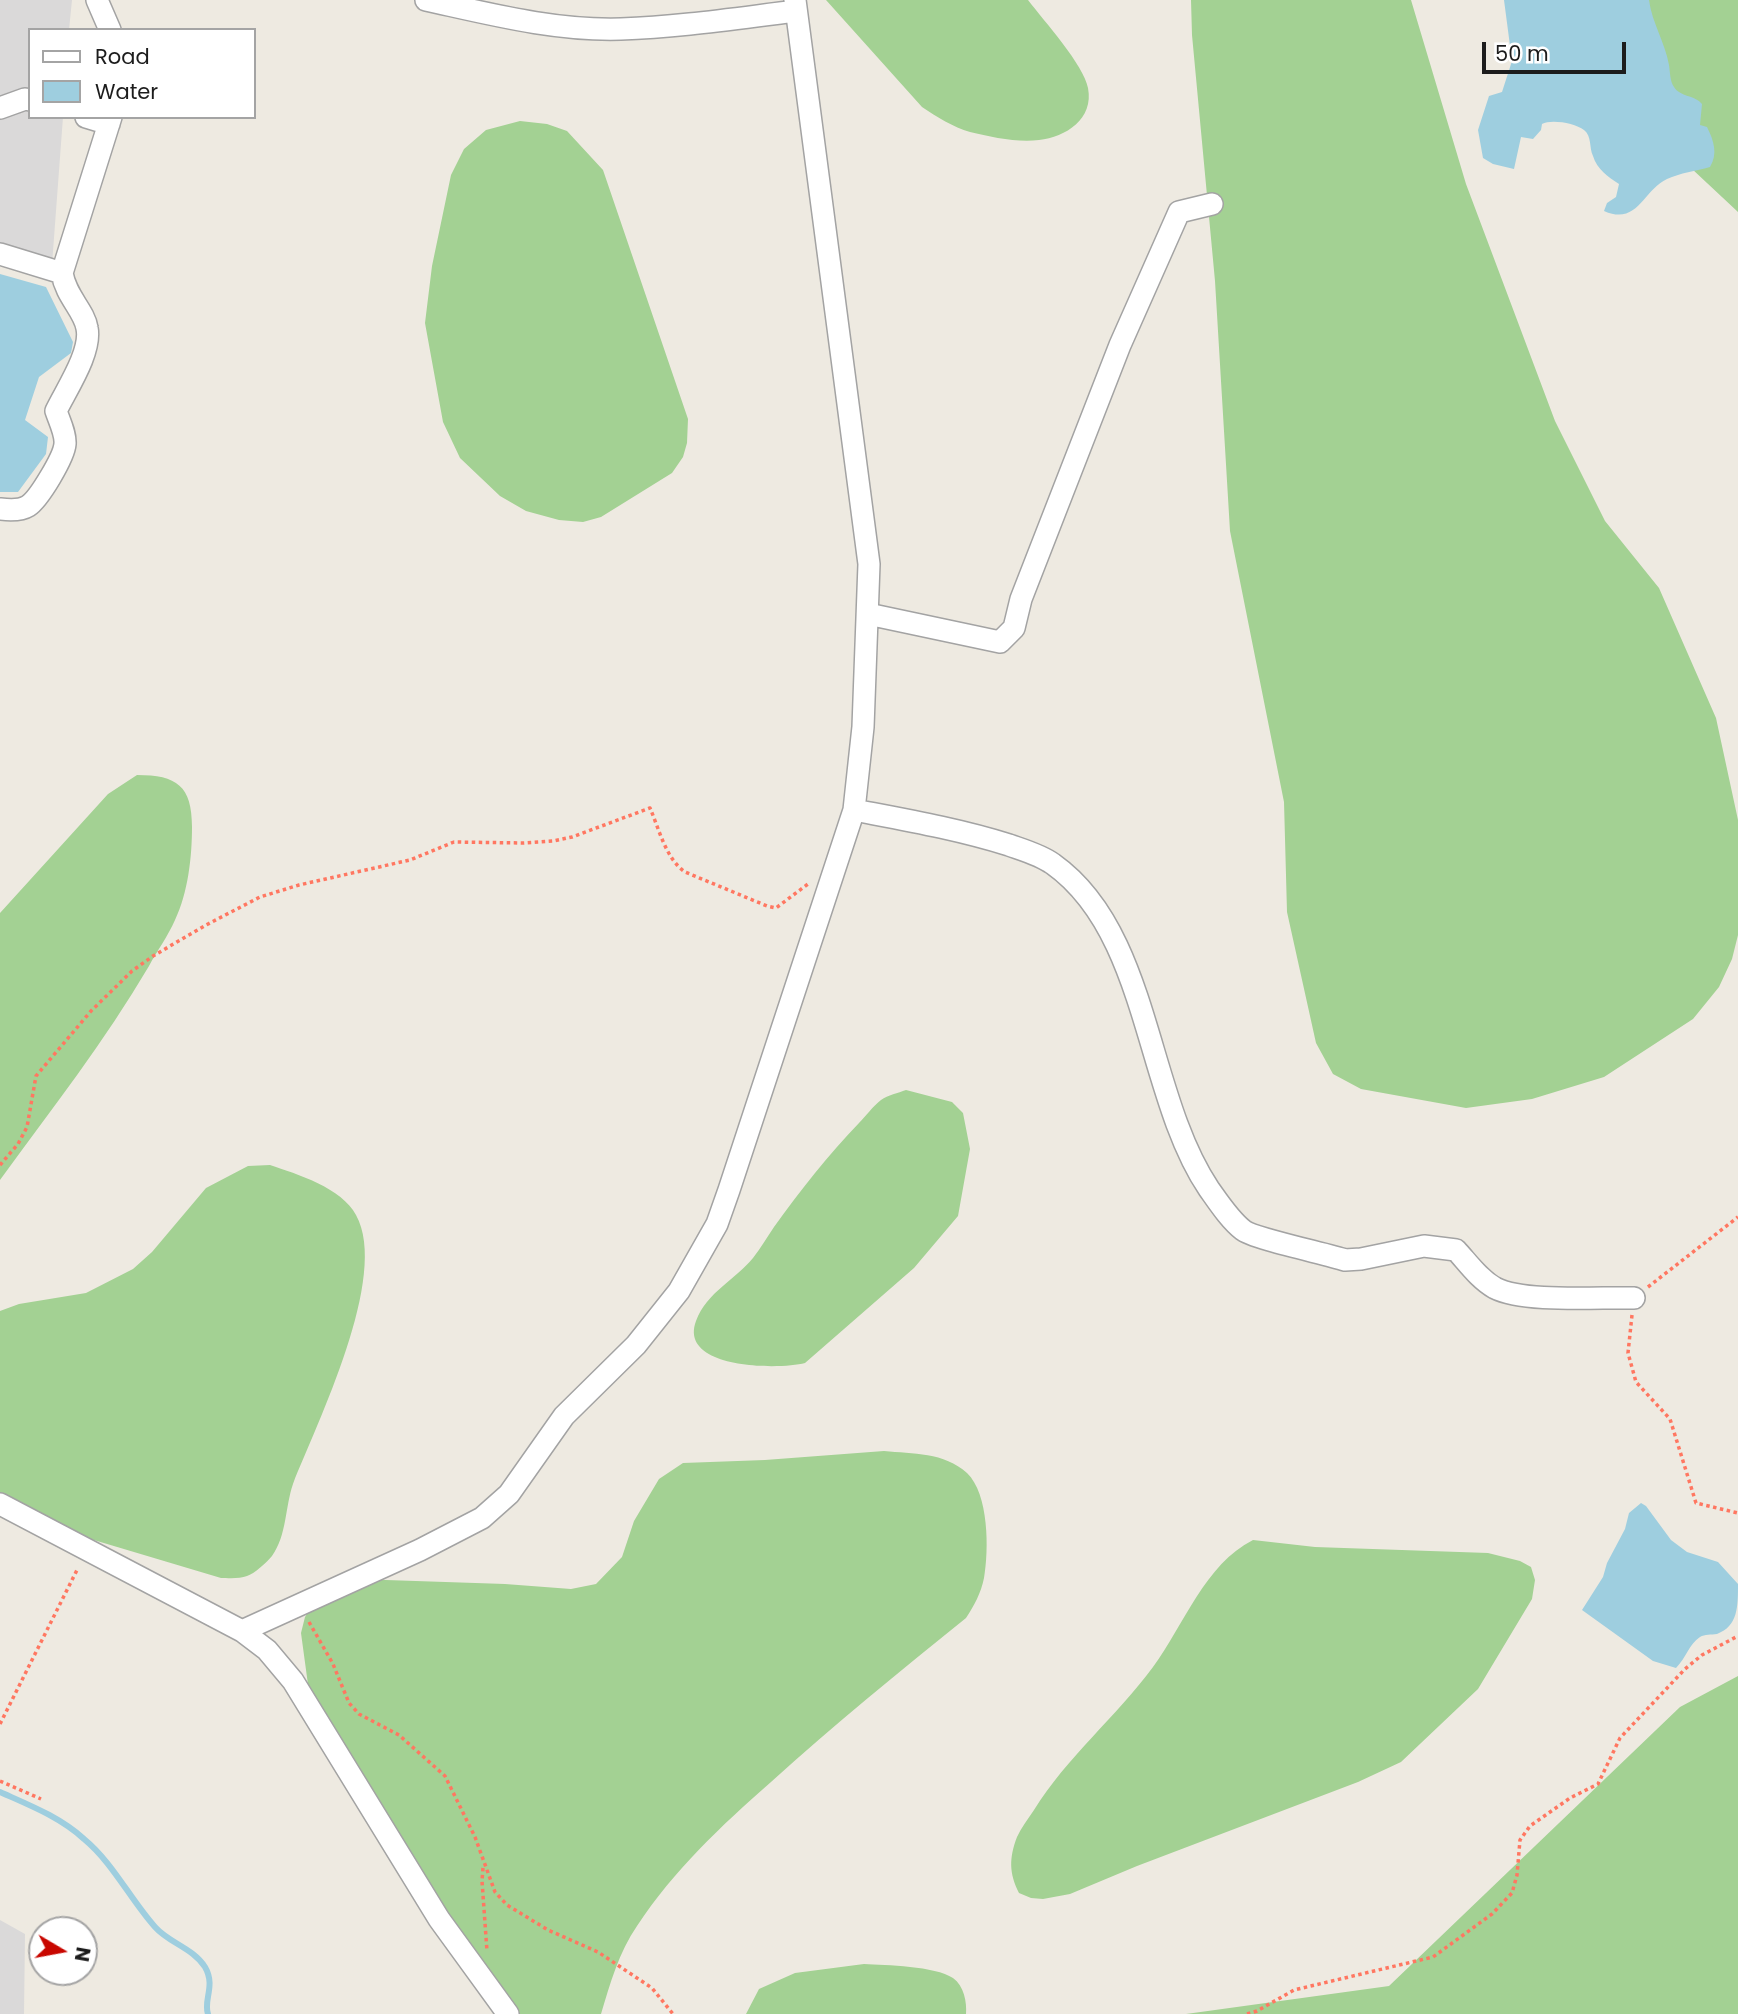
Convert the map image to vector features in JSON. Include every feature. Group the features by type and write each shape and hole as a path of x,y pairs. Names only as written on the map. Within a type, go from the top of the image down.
{"street":[{"path":"97,0 109,28"},
{"path":"242,1631 420,1550 482,1518 509,1493 564,1416 636,1345 679,1291 717,1224 854,810 863,727 869,564 796,6 685,25 619,29 547,25 426,0"},
{"path":"0,108 28,100"},
{"path":"0,509 8,511 28,506 46,484 58,463 65,442 56,411 87,350 87,328 64,286 62,273 110,121"},
{"path":"868,614 1000,642 1014,628 1021,599 1120,345 1179,212 1212,204"},
{"path":"0,254 62,273"},
{"path":"854,810 972,833 1051,862 1072,880 1093,903 1115,940 1182,1135 1197,1170 1217,1201 1244,1232 1345,1259 1361,1259 1424,1246 1456,1250 1480,1278 1495,1288 1521,1296 1634,1298"},
{"path":"0,1504 242,1631 267,1650 293,1681 439,1919 508,2014"}],"path":[{"path":"0,1165 27,1128 36,1076 112,989 161,951 260,897 299,885 410,860 454,842 524,843 572,837 650,808 670,855 677,867 685,872 776,908 811,881 831,884"},
{"path":"1738,1217 1634,1298 1628,1353 1636,1382 1670,1419 1696,1503 1738,1513"},
{"path":"0,1724 74,1573 90,1552"},
{"path":"299,1605 333,1664 349,1703 359,1714 399,1735 445,1776 475,1837 495,1892 507,1905 548,1930 598,1952 652,1988 673,2014"},
{"path":"1247,2014 1294,1990 1433,1957 1492,1914 1512,1893 1517,1875 1520,1840 1530,1826 1570,1798 1598,1784 1620,1738 1685,1668 1702,1654 1738,1636"},
{"path":"0,1781 41,1799"},
{"path":"481,1976 488,1969 482,1881 484,1866"}],"shaded area":[{"path":"0,0 72,0 69,28 28,28 28,119 63,119 51,278 0,262"},
{"path":"0,1920 25,1934 24,2014 0,2014"}],"green space":[{"path":"826,0 1028,0 1085,78 1089,99 1087,109 1068,130 1039,140 1004,139 957,127 922,107"},
{"path":"1191,0 1411,0 1466,184 1555,421 1605,521 1659,588 1716,718 1738,820 1738,935 1732,959 1719,987 1693,1019 1604,1077 1532,1099 1466,1108 1361,1089 1333,1074 1316,1043 1287,912 1284,802 1230,531 1215,281"},
{"path":"1610,0 1738,0 1738,212 1676,154"},
{"path":"520,121 547,124 567,131 603,170 688,419 687,443 683,457 672,473 601,517 583,522 559,520 526,511 500,496 460,458 443,422 425,323 432,266 451,175 464,149 486,130"},
{"path":"137,775 162,777 172,781 180,786 189,802 191,850 186,887 179,909 166,938 132,994 0,1180 0,913 108,794"},
{"path":"906,1090 952,1102 963,1113 970,1149 958,1216 914,1268 805,1363 774,1366 734,1363 715,1357 702,1349 694,1337 696,1321 707,1302 753,1258 815,1174 872,1108 884,1098"},
{"path":"270,1165 318,1183 340,1197 356,1215 364,1242 364,1274 346,1350 293,1484 283,1530 272,1556 250,1575 221,1578 0,1512 0,1311 19,1304 86,1293 133,1269 152,1252 206,1188 248,1166"},
{"path":"884,1451 917,1454 948,1461 967,1473 980,1494 986,1523 987,1553 981,1589 966,1618 867,1698 795,1761 734,1815 682,1867 631,1936 616,1968 601,2014 500,2014 309,1692 301,1633 305,1617 323,1589 356,1579 571,1589 596,1584 622,1557 634,1521 659,1479 683,1463"},
{"path":"1253,1540 1315,1547 1488,1553 1520,1561 1531,1567 1535,1580 1532,1599 1478,1689 1401,1762 1358,1782 1070,1894 1043,1899 1019,1893 1013,1879 1011,1859 1017,1837 1025,1824 1061,1772 1153,1667 1208,1580 1221,1564"},
{"path":"1738,1676 1738,2014 1186,2014 1389,1986 1680,1707"},
{"path":"864,1964 910,1967 945,1974 957,1981 962,1990 966,2014 746,2014 759,1989 795,1973"}],"water":[{"path":"1504,0 1649,0 1673,85 1680,93 1702,104 1700,125 1707,127 1714,147 1710,167 1667,179 1633,210 1625,214 1615,214 1604,211 1607,203 1616,197 1619,184 1597,165 1588,135 1575,125 1563,122 1546,123 1542,124 1541,130 1533,139 1521,137 1514,169 1493,164 1483,158 1478,130 1489,96 1502,92 1512,61"},
{"path":"0,274 46,287 73,342 71,353 39,377 25,420 48,437 46,454 18,492 0,492"},
{"path":"1641,1503 1671,1540 1687,1552 1718,1562 1738,1584 1737,1608 1733,1621 1717,1634 1704,1635 1696,1640 1676,1668 1653,1661 1582,1610 1603,1577 1607,1563 1625,1529 1629,1513"}],"waterway":[{"path":"0,1792 55,1818 75,1831 104,1859 155,1927 200,1960 209,1980 208,2014"}]}
